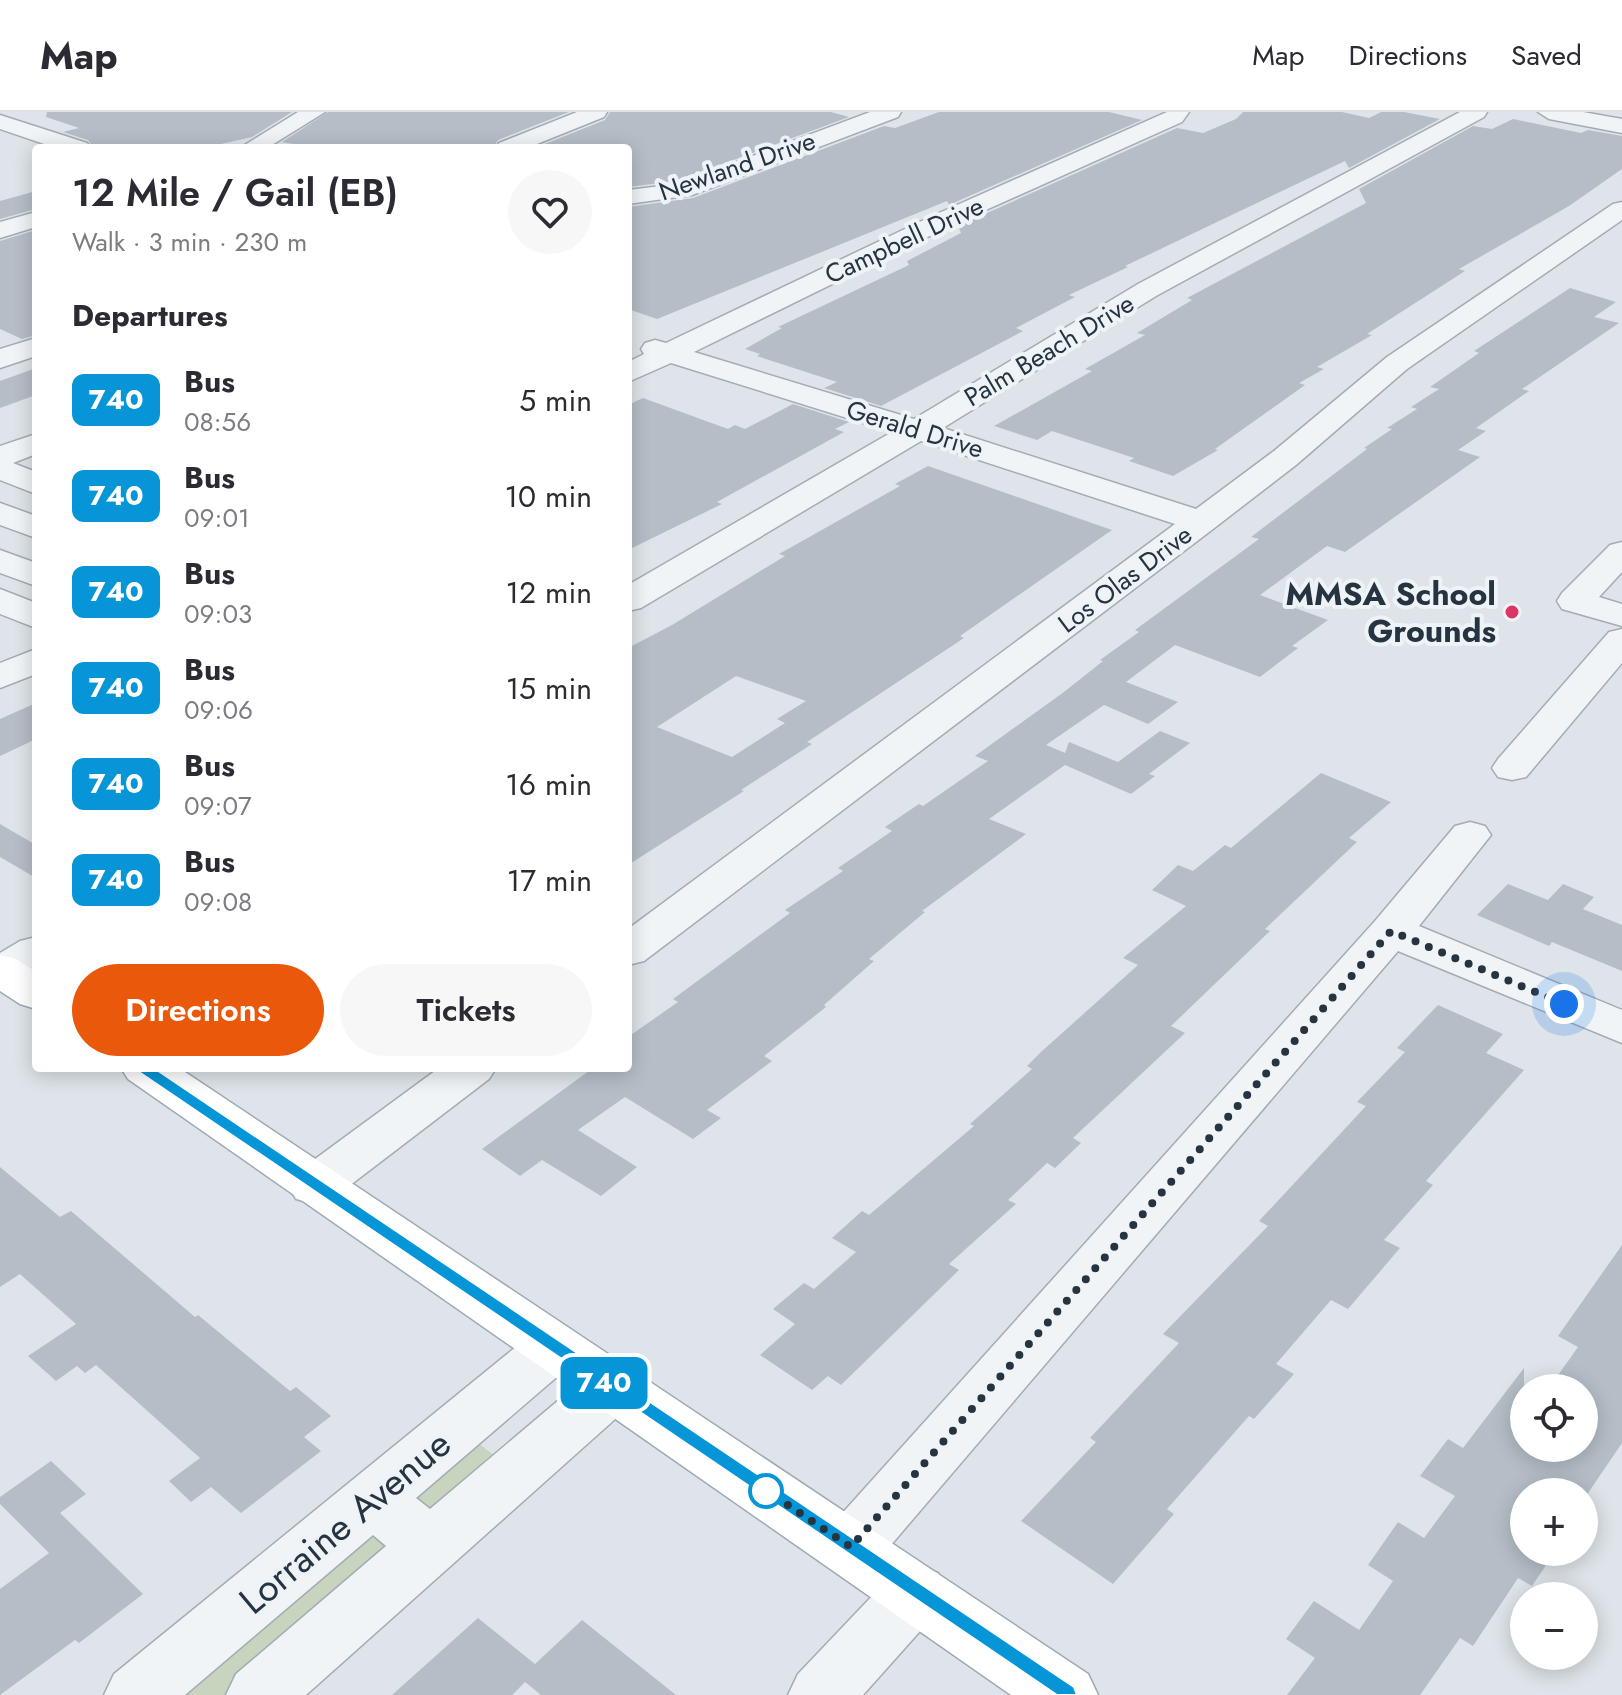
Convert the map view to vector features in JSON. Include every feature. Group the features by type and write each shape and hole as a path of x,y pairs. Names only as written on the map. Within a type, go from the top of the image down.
{"main road":[{"path":"151,1072 1065,1695"}],"street":[{"path":"258,144 314,112"},
{"path":"517,144 596,112"},
{"name":"Newland Drive","path":"632,197 684,190 890,112"},
{"name":"Campbell Drive","path":"632,371 939,222 1174,117 1178,112"},
{"name":"Palm Beach Drive","path":"632,598 1022,369 1147,290 1476,112"},
{"path":"1549,112 1622,126"},
{"path":"0,122 67,144"},
{"name":"Los Olas Drive","path":"632,948 1285,458 1397,363 1622,209"},
{"path":"0,230 32,220"},
{"name":"Gerald Drive","path":"632,341 1201,522"},
{"path":"0,359 32,347"},
{"path":"0,457 32,445"},
{"path":"0,469 32,482"},
{"path":"0,513 32,526"},
{"path":"0,560 32,574"},
{"path":"1617,565 1575,601 1622,615"},
{"path":"1512,768 1622,640"},
{"path":"0,677 32,662"},
{"path":"851,1547 1391,931 1470,835"},
{"path":"1391,931 1622,1028"},
{"path":"314,1186 467,1072"},
{"name":"Lorraine Avenue","path":"137,1695 553,1348"},
{"path":"259,1695 612,1388"},
{"path":"373,1499 431,1546"},
{"path":"821,1695 916,1592"}],"green space":[{"path":"474,1440 500,1460 439,1512 413,1507 416,1490"},
{"path":"375,1529 395,1544 226,1695 170,1695"}],"building":[{"path":"47,112 292,112 252,137 221,144 90,144 88,140 63,132 79,128 46,117"},
{"path":"328,112 569,112 498,140 496,144 282,142"},
{"path":"610,112 831,112 849,117 677,181 632,187 632,144 545,144 605,120"},
{"path":"939,112 1109,112 1142,120 949,205 947,201 657,319 632,310 632,206 693,198 884,126 895,128"},
{"path":"1243,112 1342,112 1369,118 1381,112 1404,112 1440,119 1349,168 1345,161 1125,266 1128,267 1069,295 1075,297 1016,328 1023,331 881,406 824,388 837,382 757,356 760,354 745,349 782,328 778,327 909,265 907,261 961,233 958,226 1177,128 1203,133 1236,119"},
{"path":"1513,119 1581,133 1588,130 1622,136 1622,169 1569,206 1459,269 1465,271 1367,334 1372,335 1317,367 1324,369 1299,383 1305,385 1215,449 1218,450 1173,476 1129,461 1134,458 1052,431 1037,440 994,426 1092,371 1085,369 1145,335 1137,333 1192,300 1187,298 1366,203 1359,189 1473,126 1492,129"},
{"path":"32,192 32,210 0,219 0,201"},
{"path":"32,231 32,336 22,339 0,329 0,241"},
{"path":"1570,288 1616,302 1594,317 1619,323 1522,389 1529,391 1476,428 1486,431 1458,450 1480,457 1345,552 1327,546 1260,595 1328,620 1292,646 1298,648 1260,677 1175,645 1126,682 1178,702 1148,724 1104,705 1046,745 1065,753 1069,742 1118,762 1160,731 1190,743 1149,774 1155,776 1131,794 1065,765 989,819 1026,834 922,911 925,912 869,959 874,961 824,1005 826,1007 764,1056 772,1061 707,1110 721,1118 693,1139 625,1097 578,1130 637,1167 601,1196 542,1160 520,1176 482,1149 588,1072 632,1072 632,1034 678,1002 673,999 790,913 785,910 843,871 838,868 892,831 885,827 919,804 923,806 988,761 975,756 1064,692 1103,661 1100,660 1139,632 1135,630 1259,539 1251,537 1392,429 1387,428 1417,409 1411,407 1439,389 1430,387 1479,353 1474,351"},
{"path":"32,369 32,396 0,408 0,381"},
{"path":"643,398 728,429 735,425 745,429 793,404 849,422 835,429 844,432 717,502 722,504 632,548 632,403"},
{"path":"928,466 1112,530 960,636 964,638 807,742 812,744 632,862 632,646 785,556 779,554 900,486 895,484","holes":["736,676 806,701 777,719 785,723 732,757 657,727"]},
{"path":"32,705 32,741 0,756 0,719"},
{"path":"1321,773 1391,802 1349,838 1357,842 1265,929 1270,931 1171,1026 1185,1033 1073,1138 1081,1143 1055,1168 1047,1163 1008,1200 1016,1204 949,1264 959,1270 841,1385 828,1376 812,1390 760,1355 795,1324 773,1309 804,1283 814,1289 856,1252 832,1238 862,1211 869,1215 974,1126 970,1124 1032,1069 1027,1066 1041,1052 1138,965 1123,958 1186,906 1152,890 1178,865 1193,871 1225,845 1231,848"},
{"path":"0,824 32,843 32,876 0,857"},
{"path":"1508,884 1548,900 1563,884 1594,897 1583,909 1622,925 1622,971 1552,942 1549,946 1477,915"},
{"path":"1438,1005 1503,1034 1486,1053 1524,1070 1426,1181 1433,1185 1384,1240 1400,1248 1348,1309 1331,1300 1276,1364 1294,1374 1254,1419 1249,1416 1167,1509 1174,1514 1113,1584 1021,1521 1096,1442 1090,1438 1179,1343 1163,1334 1268,1226 1259,1221 1366,1106 1357,1102 1405,1052 1397,1048"},
{"path":"0,1167 60,1217 71,1211 195,1317 198,1315 290,1391 296,1387 331,1416 304,1437 321,1451 241,1513 211,1487 191,1502 169,1481 200,1458 96,1365 85,1373 77,1366 56,1381 28,1356 76,1324 20,1274 0,1287"},
{"path":"1622,1245 1622,1443 1598,1478 1510,1478 1510,1566 1546,1566 1535,1582 1518,1578 1510,1582 1510,1590 1473,1646 1460,1638 1420,1695 1287,1695 1315,1658 1286,1639 1314,1601 1359,1630 1393,1581 1368,1565 1398,1522 1424,1538 1455,1496 1420,1476 1448,1439 1463,1448 1510,1386 1510,1462 1598,1462 1598,1374 1559,1374 1578,1347 1558,1336"},
{"path":"51,1461 86,1494 60,1513 143,1594 79,1643 75,1640 0,1695 0,1589 49,1553 0,1504 0,1497"},
{"path":"478,1618 535,1664 582,1620 676,1695 541,1695 525,1682 512,1695 392,1695"}],"bus line":[{"name":"740","path":"151,1072 1065,1695"}],"place":[{"name":"MMSA School Grounds","path":"1512,612"}],"route":[{"path":"766,1491 759,1486 851,1547 1391,931 1564,1004"}]}
